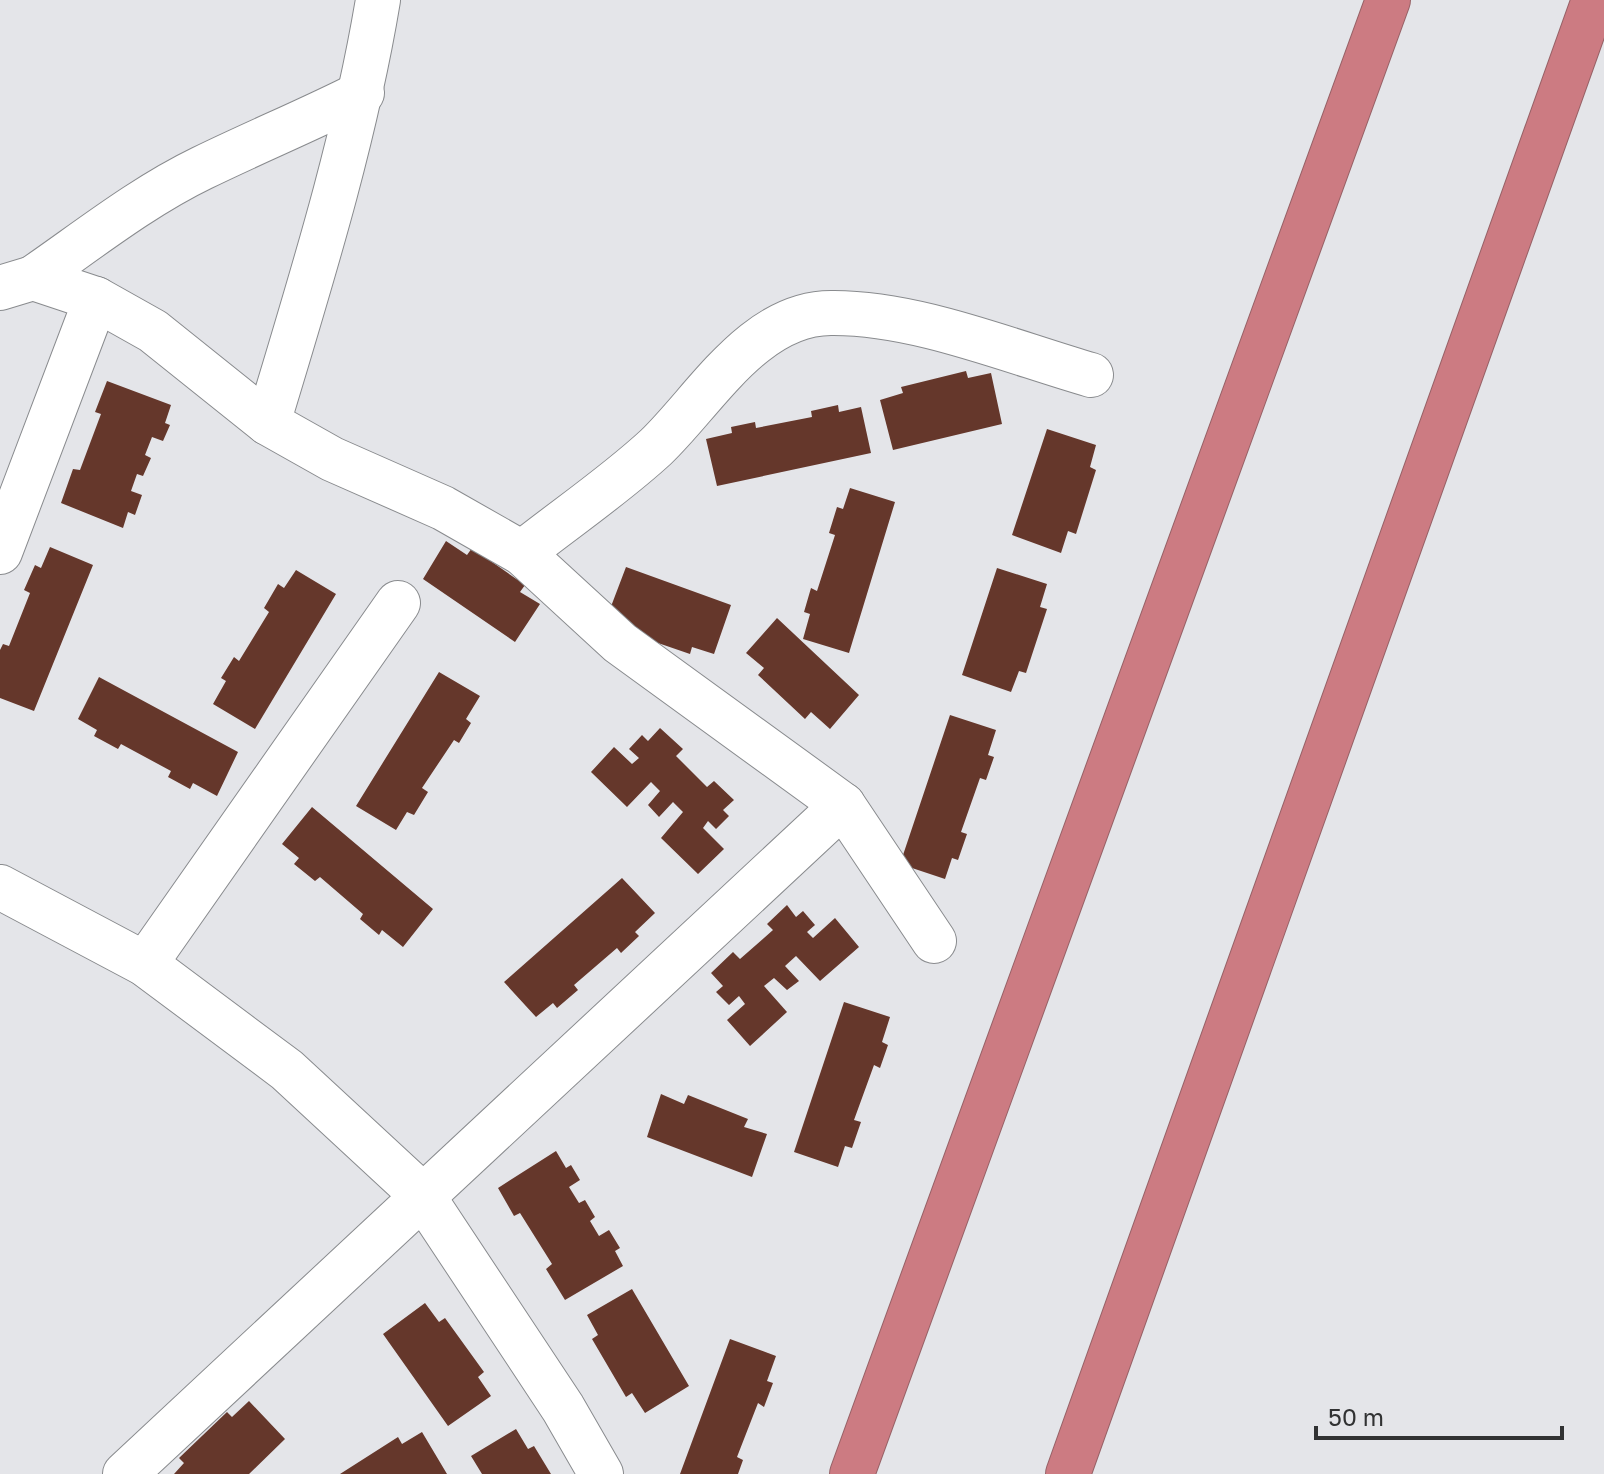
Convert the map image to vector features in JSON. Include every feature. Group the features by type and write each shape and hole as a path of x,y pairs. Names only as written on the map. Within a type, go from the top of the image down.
{"highway":[{"path":"852,1474 1388,0"},
{"path":"1068,1474 1594,0"}],"street":[{"path":"268,423 362,93 378,0"},
{"path":"17,283 201,168 285,133 362,93"},
{"path":"17,283 96,299 153,331 268,423 332,459 443,508 522,553 620,643 843,805 934,941"},
{"path":"0,552 96,299"},
{"path":"522,553 656,447 762,339 792,321 829,313 901,320 1091,375"},
{"path":"145,964 398,603"},
{"path":"125,1474 843,805"},
{"path":"0,887 145,964 287,1070 422,1195 563,1408 601,1474"}],"building":[{"path":"966,371 968,378 991,373 1002,424 893,450 880,400 903,393 901,387"},
{"path":"107,381 171,405 165,423 170,425 163,441 152,437 145,455 151,458 143,476 137,474 131,491 142,495 135,515 128,512 123,528 61,503 73,469 80,470 101,414 95,412"},
{"path":"838,405 839,412 861,407 871,453 717,486 706,439 732,433 731,427 755,422 756,428 812,417 811,411"},
{"path":"1047,429 1096,445 1090,467 1096,470 1076,534 1068,531 1061,553 1012,535"},
{"path":"850,488 895,502 849,653 803,639 810,614 804,612 811,588 817,591 835,535 829,533 837,507 843,509"},
{"path":"446,541 467,555 472,548 525,585 520,592 540,604 515,642 423,579"},
{"path":"50,547 93,565 34,711 0,698 0,650 3,644 9,646 30,593 24,590 35,565 41,568"},
{"path":"626,567 731,605 714,654 692,647 690,654 626,632 607,617"},
{"path":"997,568 1047,584 1040,607 1047,609 1026,673 1019,671 1011,692 962,675"},
{"path":"296,570 336,594 255,729 213,704 226,681 221,678 234,657 239,661 269,612 264,608 278,584 284,588"},
{"path":"777,618 859,695 830,729 811,712 805,719 758,675 764,668 746,653"},
{"path":"439,672 480,696 466,719 471,723 459,743 454,740 422,788 428,792 414,815 407,812 396,830 356,806"},
{"path":"99,677 238,752 217,796 193,783 190,789 168,777 171,771 121,744 118,749 94,736 97,730 78,719"},
{"path":"950,715 996,730 988,755 994,757 986,780 980,778 961,832 967,834 958,860 952,858 945,879 900,864"},
{"path":"660,728 683,749 676,756 707,787 714,781 734,800 723,810 729,816 716,829 708,821 703,828 724,849 698,874 661,838 683,812 673,802 659,817 648,805 660,791 651,782 627,807 591,772 614,747 632,764 639,758 629,749 642,735 648,741"},
{"path":"312,807 433,909 403,947 382,930 379,935 360,919 363,914 320,877 315,881 294,864 299,858 282,844"},
{"path":"622,878 655,913 635,932 639,936 621,953 617,948 574,985 578,990 557,1008 553,1003 536,1017 504,982"},
{"path":"787,905 796,917 803,911 815,925 807,932 813,938 835,918 859,947 820,981 796,956 785,966 799,981 787,990 774,978 764,986 787,1012 750,1046 727,1020 745,1004 739,996 729,1005 716,992 723,986 711,973 733,952 740,959 773,930 767,924"},
{"path":"844,1002 890,1017 882,1042 888,1045 880,1068 874,1065 854,1120 861,1122 852,1148 845,1146 838,1167 794,1152"},
{"path":"661,1094 684,1104 688,1095 748,1119 744,1127 767,1134 752,1177 647,1137"},
{"path":"556,1151 566,1168 571,1165 580,1180 569,1187 579,1203 585,1200 595,1217 590,1221 599,1236 609,1230 620,1248 615,1251 623,1266 565,1300 546,1269 552,1264 520,1213 514,1216 498,1188"},
{"path":"632,1289 689,1386 645,1413 632,1393 626,1397 592,1339 598,1335 587,1315"},
{"path":"425,1303 439,1322 445,1318 484,1372 478,1377 491,1396 448,1426 383,1334"},
{"path":"730,1339 776,1356 767,1381 773,1383 764,1407 758,1403 737,1457 743,1460 738,1474 680,1474"},
{"path":"249,1401 285,1439 249,1474 174,1474 184,1463 179,1458 227,1412 232,1417"},
{"path":"516,1429 528,1449 534,1446 551,1474 482,1474 471,1456"},
{"path":"422,1432 447,1474 340,1474 398,1437 402,1444"}]}
